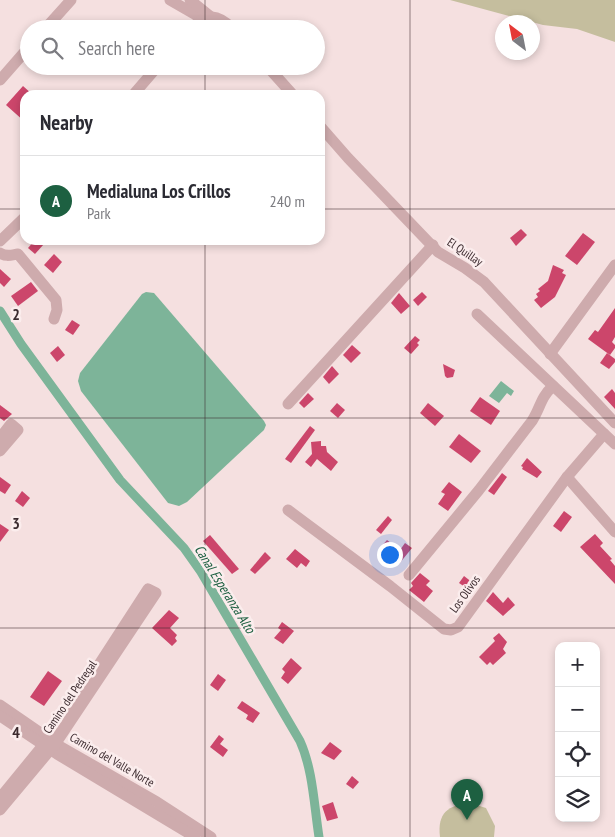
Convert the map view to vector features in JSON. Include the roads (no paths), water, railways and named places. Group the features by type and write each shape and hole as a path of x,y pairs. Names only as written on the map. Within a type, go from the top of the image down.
{"street":[{"path":"53,20 70,0"},
{"path":"170,0 207,18 220,18 222,20"},
{"path":"190,0 207,18"},
{"path":"0,80 20,57"},
{"path":"137,90 150,75"},
{"path":"275,75 288,90"},
{"name":"El Quillay","path":"325,132 432,245 446,257 484,282 615,423"},
{"path":"0,241 20,222"},
{"path":"288,404 432,245"},
{"path":"0,253 10,256 18,254 27,262 56,300 57,310 54,319"},
{"path":"550,354 615,265"},
{"path":"478,314 615,444"},
{"path":"409,575 532,422 544,395 553,386"},
{"path":"0,438 15,427 0,451"},
{"name":"Los Olivos","path":"288,510 444,629 451,630 458,627 566,477 604,434"},
{"path":"566,477 615,532"},
{"name":"Camino del Pedregal","path":"0,810 50,744 152,591"},
{"name":"Camino del Valle Norte","path":"0,705 50,744 195,837"},
{"name":"Camino del Valle Norte","path":"0,716 157,802 211,837"},
{"name":"Camino del Pedregal","path":"0,798 50,744"}],"waterway":[{"name":"Canal Esperanza Alto","path":"0,311 21,344 120,480 184,548 201,572 300,741 308,764 319,837"}],"place":[{"name":"Medialuna Los Crillos","path":"467,820"}]}
